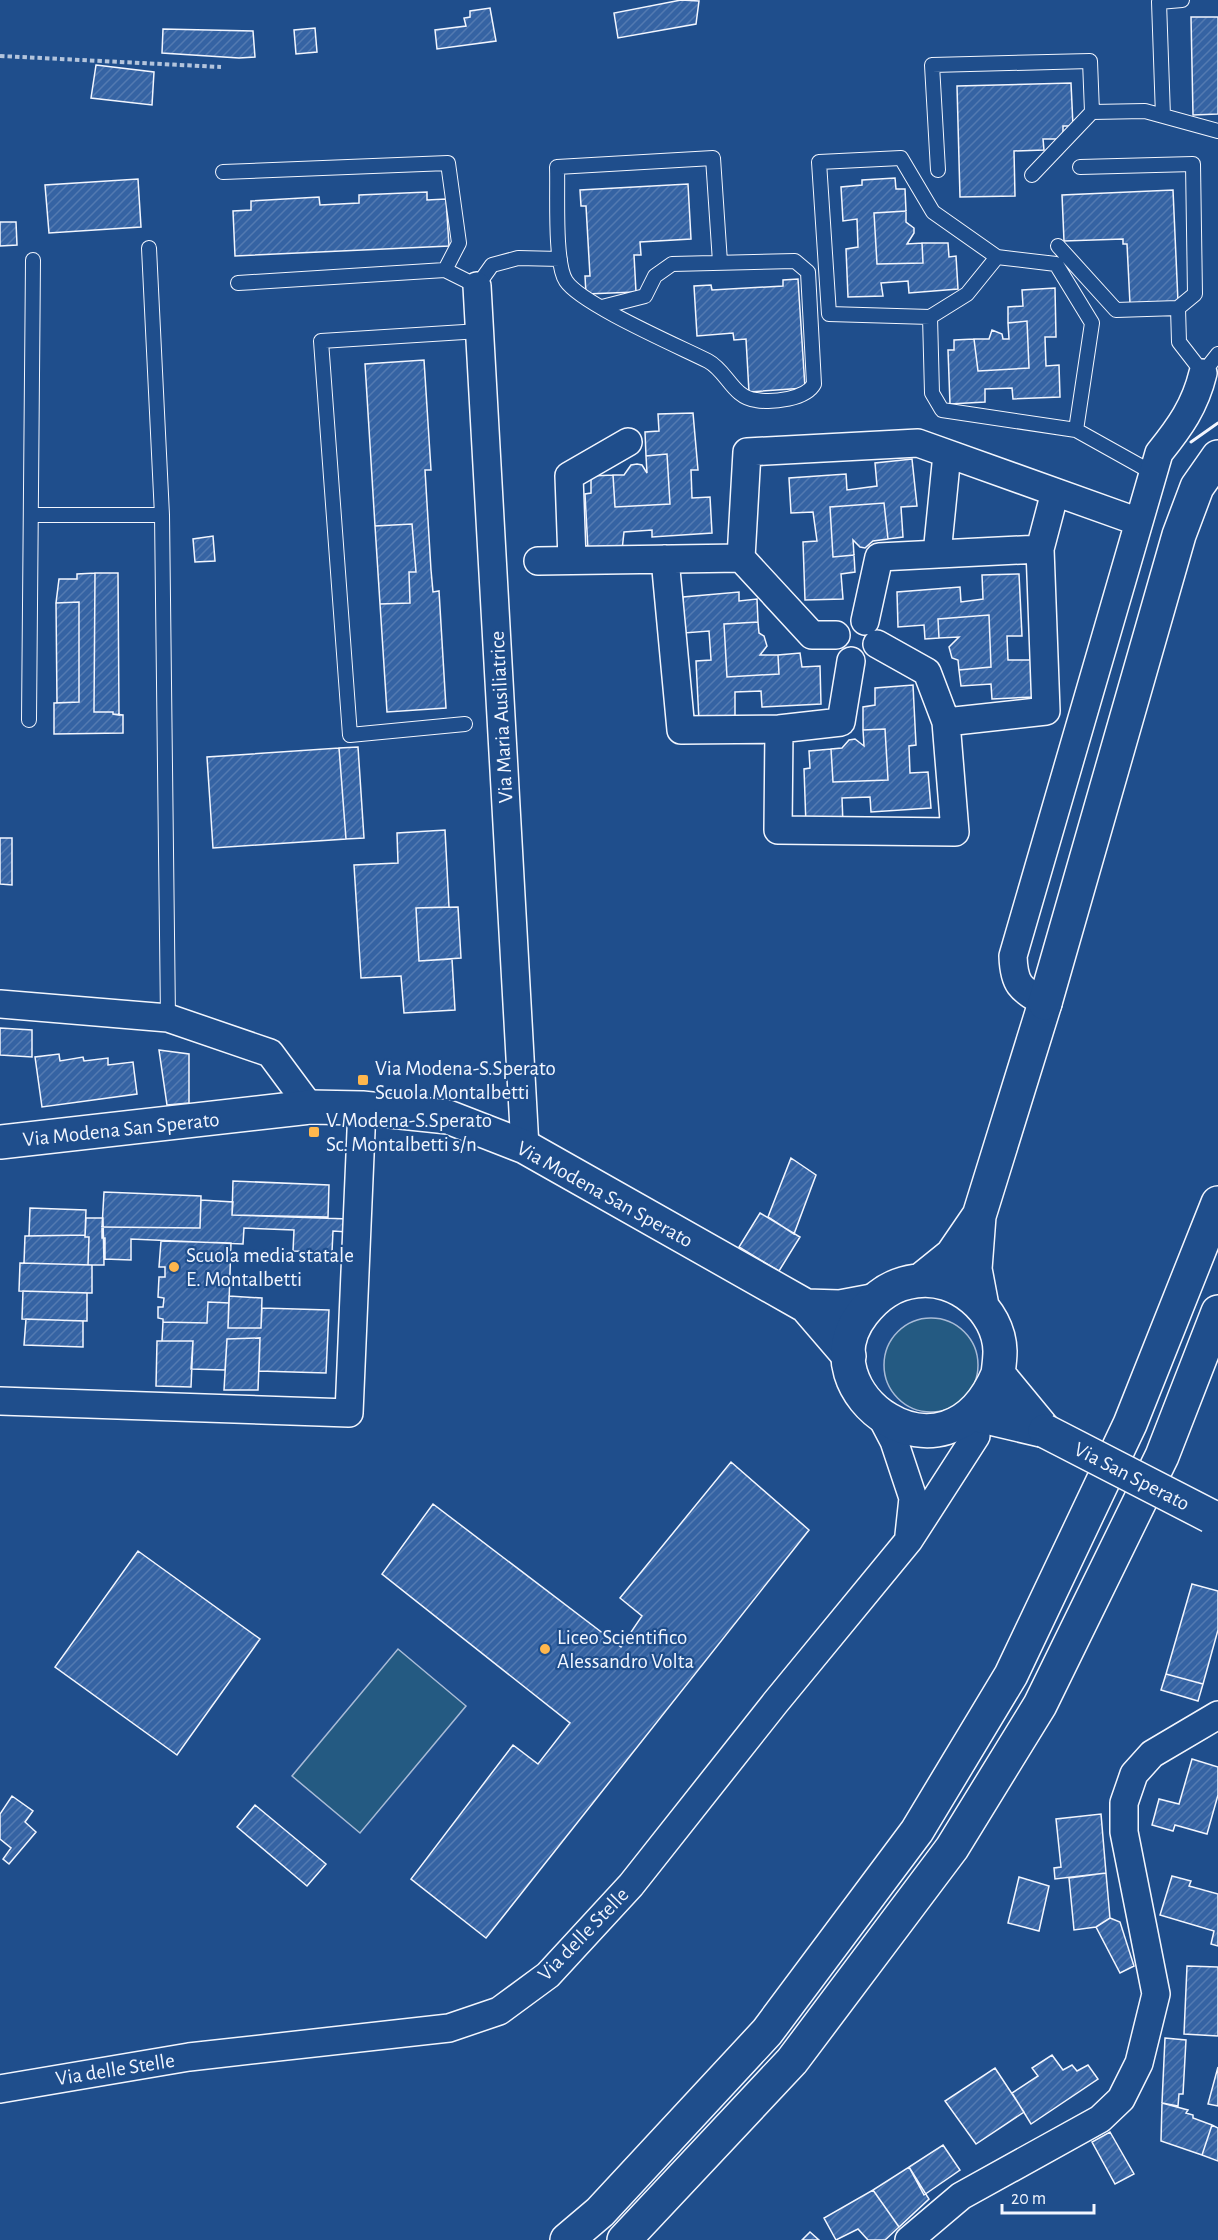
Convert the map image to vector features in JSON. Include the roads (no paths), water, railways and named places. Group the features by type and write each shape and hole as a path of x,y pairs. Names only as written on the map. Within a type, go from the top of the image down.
{"main road":[{"path":"982,1306 975,1269 978,1216 1046,1003 1179,535 1197,487 1218,457"},
{"name":"Via Modena San Sperato","path":"0,1142 310,1107 362,1108 448,1117 525,1147 806,1306"},
{"path":"567,2240 600,2212 766,2032 917,1831 1011,1675 1130,1424 1218,1203"},
{"path":"921,1280 952,1255 978,1216"},
{"path":"921,1280 944,1282 964,1291 982,1306 994,1326 1000,1350 998,1374 989,1396 973,1414 951,1426 928,1431 904,1428 882,1418 864,1401 853,1380 849,1356 852,1335 860,1317 872,1301 886,1290 903,1283 921,1280"},
{"path":"806,1306 840,1307 872,1301"},
{"path":"806,1306 849,1356"},
{"path":"624,2240 792,2061 952,1848 1040,1706 1162,1456 1218,1312"},
{"path":"998,1374 1045,1431"},
{"path":"973,1414 1045,1431"},
{"name":"Via San Sperato","path":"1045,1431 1214,1518"}],"street":[{"name":"Via Maria Ausiliatrice","path":"477,286 525,1147"},
{"path":"1046,1003 1022,989 1014,975 1012,956 1159,453 1185,422 1211,364"},
{"path":"573,560 569,476 628,442"},
{"path":"836,634 812,634 741,558 747,452 918,443 1139,522"},
{"path":"937,554 947,454"},
{"path":"946,722 1046,711 1040,549 1055,492"},
{"path":"779,729 778,830 956,832 946,722 927,672 871,632 850,619 838,628 836,634 838,652 851,660 863,660 870,656 871,632 879,557 1040,549"},
{"path":"538,561 741,558"},
{"path":"664,559 681,730 779,729 841,722 851,660"},
{"path":"0,1004 168,1018 270,1053 310,1107"},
{"path":"0,1401 349,1413 362,1108"},
{"name":"Via delle Stelle","path":"0,2089 189,2057 449,2028 499,2011 548,1975 631,1885 775,1702 909,1540 976,1436 973,1414"},
{"path":"882,1418 894,1442 914,1498 909,1540"},
{"path":"909,2240 961,2196 1100,2119 1121,2099 1139,2063 1156,1994 1124,1832 1124,1803 1134,1774 1152,1754 1218,1715"}],"lane":[{"path":"1163,116 1159,2 1182,0"},
{"path":"938,170 932,65 1090,61 1092,112"},
{"path":"1032,175 1092,112 1145,111 1218,131"},
{"path":"602,307 645,296 655,276 672,264 795,261 808,272 814,384 810,393 802,397 756,400 743,396 715,364 580,296 565,280 560,259 557,167 713,158 720,262"},
{"path":"997,257 967,294 930,317 830,314 819,162 901,158 933,212 997,257 1056,264 1092,323 1076,430"},
{"path":"223,172 448,163 459,243 445,270"},
{"path":"1058,246 1116,310 1178,309 1195,294 1193,164 1080,167"},
{"path":"149,248 162,515 168,1018"},
{"path":"238,283 445,270 477,286 492,265 518,258 560,259"},
{"path":"28,720 33,260"},
{"path":"1178,309 1179,342 1211,364"},
{"path":"930,317 932,393 942,410 1076,430 1153,473"},
{"path":"465,724 350,735 321,341 480,331"},
{"path":"31,515 162,515"}],"place":[{"name":"Via Modena-S.Sperato Scuola Montalbetti","path":"363,1080"},
{"name":"V Modena-S.Sperato Sc. Montalbetti s/n","path":"314,1132"},
{"name":"Scuola media statale E. Montalbetti","path":"174,1267"},
{"name":"Liceo Scientifico Alessandro Volta","path":"545,1649"}]}
